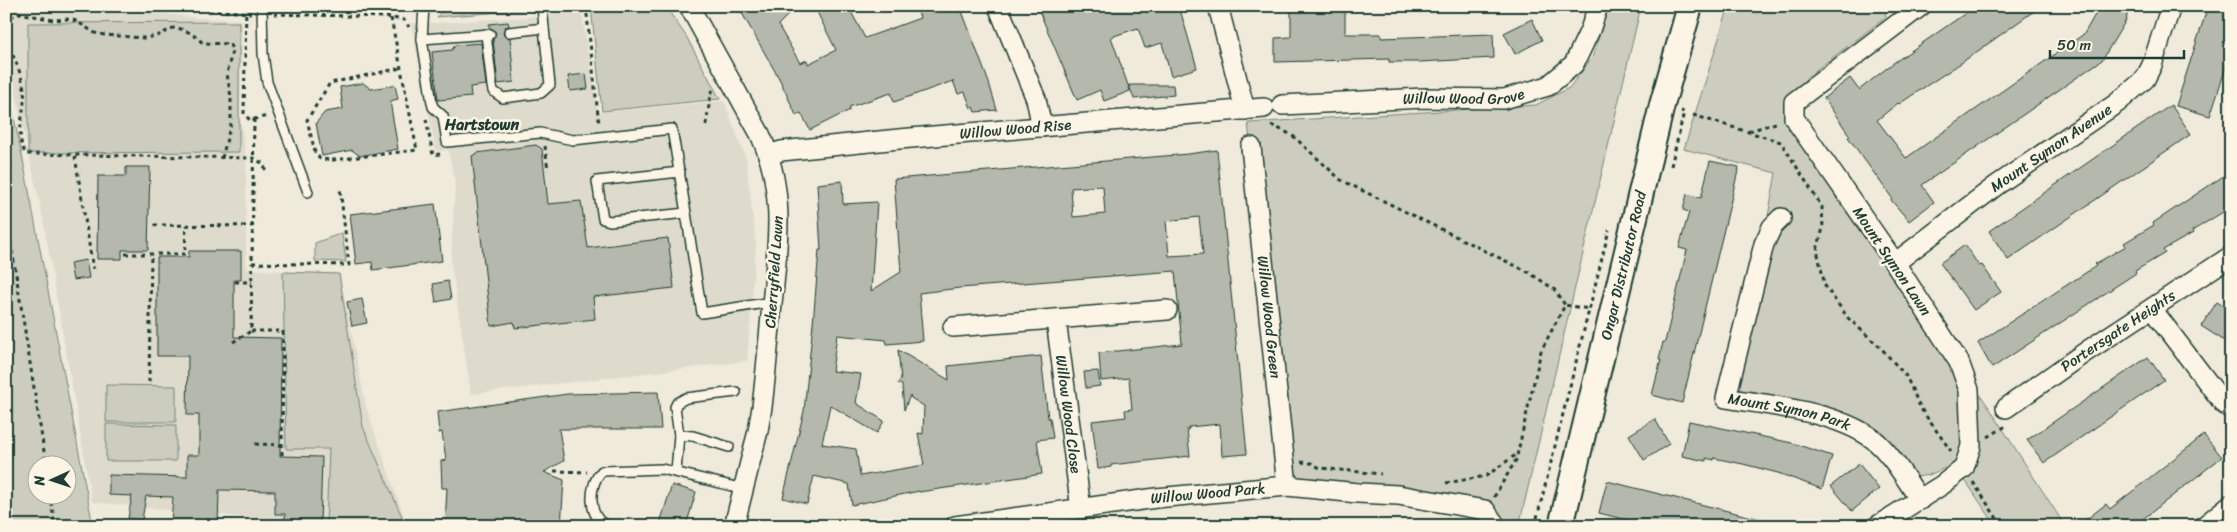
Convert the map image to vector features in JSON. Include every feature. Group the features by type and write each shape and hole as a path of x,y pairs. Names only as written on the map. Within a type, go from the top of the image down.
{"street":[{"name":"Cherryfield Lawn","path":"689,6 760,134 776,186 779,218 758,431 734,526"},
{"path":"998,6 1036,99 1042,127"},
{"path":"1218,6 1245,110"},
{"name":"Willow Wood Grove","path":"1273,106 1424,98 1504,99 1548,86 1574,64 1590,30 1598,6"},
{"name":"Ongar Distributor Road","path":"1561,526 1662,105 1690,6"},
{"name":"Mount Symon Avenue","path":"1895,262 1996,185 2117,103 2145,79 2152,65 2171,6"},
{"path":"1794,118 1794,102 1912,9"},
{"name":"Willow Wood Rise","path":"768,155 781,151 829,146 1273,106"},
{"name":"Mount Symon Lawn","path":"1794,118 1895,262 1959,362 1969,390 1971,446 1964,468"},
{"name":"Willow Wood Green","path":"1251,147 1287,486"},
{"name":"Mount Symon Park","path":"1781,218 1772,227 1764,244 1726,398 1805,411 1844,425 1873,440 1896,465 1920,500"},
{"name":"Portersgate Heights","path":"2006,408 2087,351 2152,310 2231,256"},
{"path":"953,327 1167,310"},
{"path":"2152,310 2224,404 2231,409"},
{"name":"Willow Wood Close","path":"1056,320 1081,509"},
{"path":"1877,526 1920,500 1964,468"},
{"name":"Willow Wood Park","path":"955,526 1156,498 1287,486 1358,494 1398,495 1462,505 1491,518"},
{"path":"2204,526 2231,504"}],"lane":[{"path":"424,6 422,39 432,104 433,108 443,116 446,142 540,133 568,140 672,129 702,313 772,302"},
{"path":"422,39 488,34 493,91 503,98 541,93 550,85 542,6"},
{"path":"262,10 263,54 267,82 308,192"},
{"path":"509,32 544,28"},
{"path":"680,172 597,181 601,215 610,222 686,212"},
{"path":"676,472 679,435 675,407 677,403 686,398 736,392"},
{"path":"679,435 694,436 729,447"},
{"path":"610,526 599,520 593,512 592,505 598,475 602,471 654,469 676,472 744,489"}],"path":[{"path":"161,6 391,18 404,20 408,23 410,33"},
{"path":"586,6 600,137"},
{"path":"6,24 14,15 20,12 53,20 69,19 76,21 87,29 104,35 149,37 178,28 185,29 203,43 230,44 232,51 228,74 231,97 231,123 222,158"},
{"path":"391,18 401,68 417,150 333,160 320,159 315,152 307,120 330,83 401,68"},
{"path":"6,40 18,66 24,87 25,97 20,126 23,150 26,154 253,158 262,163 267,172"},
{"path":"706,125 712,93 720,80 728,75"},
{"path":"1693,115 1781,142 1822,207 1823,228 1816,250 1825,286 1848,318 1880,347 1906,376 1921,409 1964,468 2002,526"},
{"path":"426,117 433,154 446,153"},
{"path":"1748,131 1794,118"},
{"path":"251,331 254,119"},
{"path":"541,143 545,146 548,170"},
{"path":"6,144 8,170 6,188"},
{"path":"75,156 93,269"},
{"path":"6,165 8,170"},
{"path":"252,263 349,265 340,188"},
{"path":"6,211 44,454"},
{"path":"154,225 252,226"},
{"path":"125,254 185,254 186,225"},
{"path":"149,382 151,254"},
{"path":"235,282 252,282"},
{"path":"1491,518 1518,454 1541,351 1565,305 1612,313"},
{"path":"234,342 251,331 283,331 282,455"},
{"path":"1971,446 2010,424 2006,408"},
{"path":"255,444 282,445"},
{"path":"1444,483 1486,476 1518,454"},
{"path":"1284,461 1311,463 1320,468 1382,474"},
{"path":"554,471 586,472 598,475"},
{"path":"52,504 55,526"}],"shaded area":[{"path":"6,6 101,6 198,18 242,20 240,117 246,158 246,269 340,274 366,407 407,526 329,526 92,502 43,219 6,49"},
{"path":"446,6 524,6 527,10 437,17"},
{"path":"665,6 686,36 720,99 602,111 591,7"},
{"path":"1609,6 1641,6 1519,526 1504,526 1498,511 1482,503 1289,478 1248,123 1536,105 1569,88 1592,58"},
{"path":"1729,6 1884,6 1886,17 1807,77 1788,104 1793,125 1988,406 2065,526 1996,526 1954,464 1929,475 1916,477 1899,459 1883,433 1838,412 1741,394 1738,378 1776,173 1684,149"},
{"path":"581,10 598,112 724,101 746,159 756,245 747,361 471,394 451,262 455,182 448,150 436,151 411,23 528,17"},
{"path":"239,22 239,152 28,153 28,23"},
{"path":"6,81 23,160 93,526 6,526"},
{"path":"342,233 346,262 315,261 315,243"},
{"path":"283,272 339,274 363,427 406,526 326,526 329,449 286,449"},
{"path":"106,385 176,386 176,422 106,422"},
{"path":"106,424 176,425 176,461 106,461"}],"building":[{"path":"738,6 784,6 788,15 778,25 800,63 807,60 808,64 836,50 814,6 848,6 865,38 920,18 916,6 960,6 989,83 997,110 975,112 973,107 971,108 965,92 958,94 953,81 894,102 891,93 849,107 850,110 810,130 801,113 796,115 780,80"},
{"path":"1037,6 1179,6 1197,68 1171,76 1162,43 1145,48 1138,28 1111,37 1130,91 1104,101 1100,90 1077,100"},
{"path":"1291,6 1345,6 1345,34 1381,34 1381,38 1493,34 1494,58 1419,62 1389,62 1389,59 1275,62 1275,38 1291,37"},
{"path":"1976,6 2041,6 1961,63 1898,103 1877,120 1906,158 2084,34 2100,6 2129,6 2126,20 2102,60 1922,185 1934,202 1909,221 1891,200 1892,198 1848,137 1850,136 1824,98 1850,78 1859,90 1892,64"},
{"path":"2208,6 2231,6 2231,58 2229,58 2210,116 2176,106"},
{"path":"1532,19 1542,40 1515,54 1504,33"},
{"path":"508,22 509,26 505,27 503,32 504,36 510,38 514,82 498,84 493,39 496,33 493,29 489,28 489,24"},
{"path":"481,43 486,85 470,87 471,97 438,100 432,52 452,50 455,45"},
{"path":"586,74 588,89 570,91 568,76"},
{"path":"363,83 371,89 395,85 398,99 390,101 398,149 360,156 352,150 322,156 316,123 325,112 343,109 340,87"},
{"path":"1129,85 1173,85 1174,95 1134,99"},
{"path":"2171,105 2191,134 2008,260 1989,231"},
{"path":"536,145 542,149 548,204 581,201 588,248 668,238 674,288 593,297 595,319 515,328 514,322 491,326 472,156 477,153"},
{"path":"1217,150 1247,454 1222,456 1220,424 1189,427 1187,429 1190,456 1111,465 1111,467 1098,469 1092,421 1126,417 1125,410 1132,409 1129,378 1101,381 1099,353 1182,344 1175,271 960,288 919,293 923,341 887,344 886,340 837,335 832,371 861,374 856,403 884,421 877,433 830,405 822,444 856,449 860,476 924,465 918,433 923,434 924,406 911,398 910,395 904,410 902,385 898,383 901,379 898,350 949,380 948,366 1041,356 1048,418 1050,418 1053,438 1037,440 1042,474 919,491 852,505 849,484 814,476 807,504 783,498 804,411 819,250 821,250 817,184 842,181 843,204 877,202 871,291 901,272 894,179","holes":["1103,186 1105,214 1073,217 1071,188","1199,217 1203,254 1169,256 1166,221"]},
{"path":"1710,161 1739,167 1682,403 1652,395 1661,360 1659,360 1663,342 1665,342 1687,250 1679,248 1689,212 1683,210 1687,194 1701,198"},
{"path":"126,167 150,167 148,250 122,250 122,259 97,259 98,176 126,176"},
{"path":"2231,171 2231,207 2192,231 2193,233 2163,250 2165,253 2135,271 2136,273 1992,368 1978,343 2096,266 2095,264 2126,246 2124,243 2154,225 2153,223"},
{"path":"435,204 442,261 373,270 372,262 356,264 350,214"},
{"path":"1965,245 1979,266 1982,265 2001,292 1974,310 1940,263"},
{"path":"189,251 241,251 241,280 234,280 234,337 281,338 280,456 322,457 320,526 285,526 285,514 275,514 275,491 219,490 218,526 180,526 180,523 171,522 173,497 146,496 142,520 128,518 132,496 109,495 109,475 187,477 187,455 199,455 199,415 187,415 188,356 157,356 157,257 189,257"},
{"path":"86,260 89,278 73,280 70,263"},
{"path":"448,281 451,299 436,302 433,284"},
{"path":"362,299 367,323 352,326 347,302"},
{"path":"2217,302 2231,311 2231,345 2201,326"},
{"path":"2148,357 2164,380 2044,463 2027,440"},
{"path":"1098,371 1100,386 1086,388 1084,372"},
{"path":"658,392 661,429 559,429 564,461 544,472 564,480 561,526 445,526 447,488 442,488 441,461 446,460 442,432 439,433 437,412 568,394"},
{"path":"1655,419 1669,444 1644,460 1629,435"},
{"path":"1689,421 1792,443 1832,456 1822,489 1778,473 1743,464 1714,458 1714,460 1706,458 1706,461 1682,456"},
{"path":"2204,435 2222,457 2134,526 2078,526 2106,504 2110,509"},
{"path":"1859,464 1879,489 1852,511 1831,486"},
{"path":"1607,481 1764,520 1763,526 1651,526 1599,513"},
{"path":"672,485 696,492 686,526 659,526"}],"district":[{"name":"Hartstown","path":"482,124"}]}
